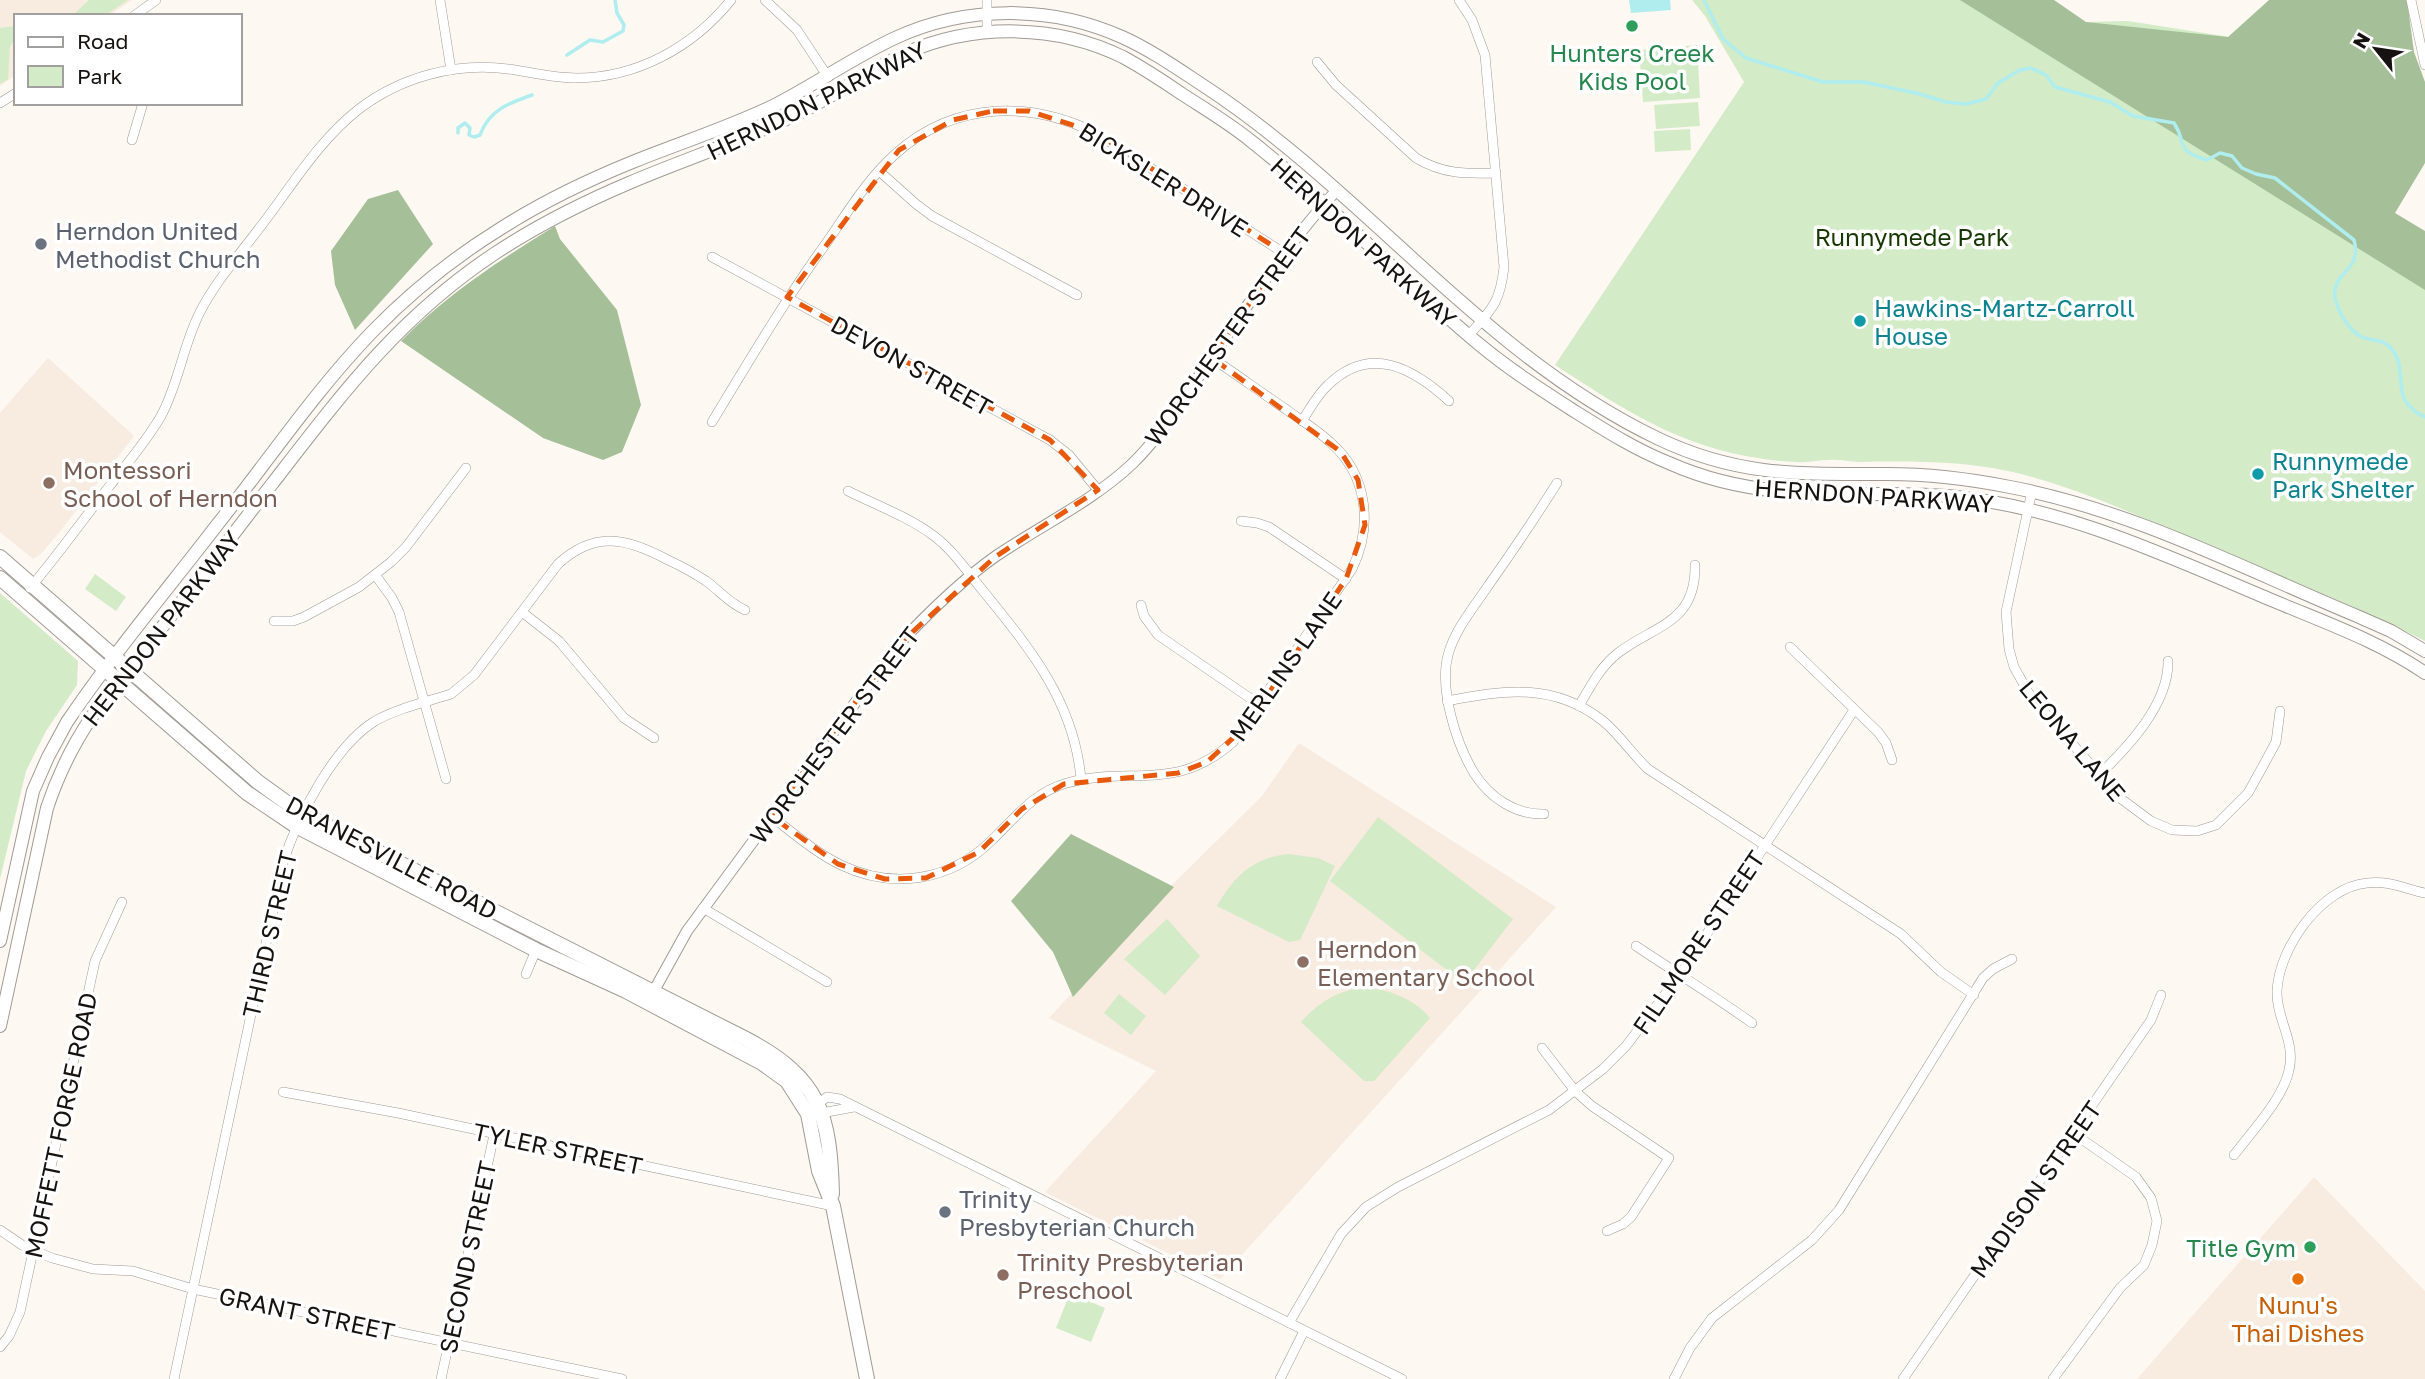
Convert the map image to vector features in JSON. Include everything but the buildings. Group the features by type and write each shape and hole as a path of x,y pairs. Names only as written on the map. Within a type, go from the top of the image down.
{"main road":[{"name":"HERNDON PARKWAY","path":"0,941 28,808 40,773 67,722 347,359 384,319 472,247 554,198 623,166 764,110 905,34 987,7 1061,18 1096,27 1131,41 1184,73 1256,122 1481,321 1538,366 1631,425 1682,450 1754,470 1791,474 1917,475 2032,491 2098,509 2147,528 2373,623 2425,651"},
{"name":"HERNDON PARKWAY","path":"0,1026 52,792 82,731 354,379 404,325 496,253 577,207 629,183 786,120 903,55 938,41 987,32 1052,34 1089,43 1124,58 1234,128 1324,204 1469,335 1516,373 1611,434 1661,460 1705,476 1751,488 1789,492 1884,492 1947,496 2028,509 2098,528 2369,640 2425,673"},
{"name":"DRANESVILLE ROAD","path":"0,557 33,586 123,676 258,782 299,819 536,950 625,991 650,998"},
{"name":"DRANESVILLE ROAD","path":"0,578 110,664"},
{"name":"DRANESVILLE ROAD","path":"299,819 650,998 776,1072 816,1110"},
{"path":"816,1110 819,1171 833,1206 867,1379"}],"street":[{"path":"137,14 156,0"},
{"path":"440,0 451,70"},
{"path":"23,598 150,434 172,393 200,311 213,291 329,138 360,108 377,96 408,81 451,70 486,67 579,78 627,71 648,64 687,43 731,0"},
{"path":"765,0 797,30 828,77"},
{"path":"1459,0 1472,20 1485,55 1503,275 1500,295 1493,308 1469,335"},
{"path":"2411,0 2425,65"},
{"path":"987,7 987,32"},
{"path":"1317,62 1336,85 1416,158 1429,166 1455,174 1496,173"},
{"path":"132,140 142,105"},
{"name":"BICKSLER DRIVE","path":"712,422 787,297 879,171 914,139 953,120 1007,110 1051,115 1094,132 1284,253"},
{"path":"879,171 932,216 1077,295"},
{"name":"WORCHESTER STREET","path":"650,998 687,931 703,908 897,646 970,576 1098,491 1132,464 1149,446 1284,253 1336,191"},
{"name":"DEVON STREET","path":"712,257 1050,440 1069,455 1098,491"},
{"name":"MERLINS LANE","path":"771,816 825,856 856,872 885,879 926,878 960,865 979,852 1048,790 1081,779 1164,775 1193,768 1207,762 1233,742 1346,579 1359,554 1365,525 1362,494 1350,465 1341,452 1212,358"},
{"path":"1302,421 1327,385 1349,370 1362,366 1391,365 1405,369 1431,385 1449,401"},
{"path":"274,621 293,621 304,617 376,576 406,547 466,468"},
{"path":"1544,814 1516,809 1499,800 1478,780 1447,701 1445,670 1454,639 1557,484"},
{"path":"848,491 933,536 947,547 1041,666 1068,719 1075,740 1081,779"},
{"name":"LEONA LANE","path":"2032,491 2006,612 2009,649 2018,675 2031,697 2133,810 2172,830 2197,831 2216,825 2248,793 2276,742 2280,711"},
{"path":"1241,522 1269,527 1346,579"},
{"name":"THIRD STREET","path":"174,1379 283,863 299,819 344,751 362,731 389,714 451,694 460,688 474,676 558,564 568,555 593,543 607,541 636,544 695,574 727,600 746,610"},
{"path":"1579,706 1594,680 1615,655 1658,631 1682,610 1693,588 1695,565"},
{"path":"376,576 399,612 446,779"},
{"path":"1140,605 1144,616 1158,635 1261,705"},
{"path":"522,612 568,651 606,700 624,718 654,738"},
{"path":"1790,647 1878,732 1892,760"},
{"path":"2099,775 2127,747 2161,696 2166,684 2168,661"},
{"path":"1447,701 1487,693 1523,691 1562,698 1579,706 1602,720 1648,769 1901,934 1941,972 1974,995"},
{"name":"FILLMORE STREET","path":"1289,1323 1342,1234 1366,1207 1398,1187 1531,1121 1603,1069 1626,1046 1679,976 1854,710"},
{"path":"2234,1155 2280,1092 2288,1075 2291,1046 2278,999 2279,979 2288,951 2313,915 2340,890 2361,883 2390,883 2425,893"},
{"name":"MOFFETT FORGE ROAD","path":"0,1347 16,1324 95,961 122,902"},
{"path":"703,908 827,982"},
{"path":"1636,946 1752,1023"},
{"path":"526,974 536,950"},
{"path":"1674,1379 1690,1348 1712,1318 1812,1240 1839,1210 1983,978 2012,959"},
{"name":"MADISON STREET","path":"1903,1379 2151,1020 2161,995"},
{"path":"1542,1048 1575,1091 1602,1113 1669,1158 1631,1217 1607,1231"},
{"name":"TYLER STREET","path":"283,1092 398,1113 833,1206"},
{"path":"816,1110 827,1097 840,1099 1402,1379"},
{"path":"816,1110 855,1107"},
{"path":"2053,1379 2120,1288 2144,1265 2157,1221 2151,1198 2136,1177 2073,1133"},
{"name":"SECOND STREET","path":"441,1379 494,1135"},
{"name":"GRANT STREET","path":"0,1230 33,1251 93,1269 133,1271 193,1289 622,1379"},
{"path":"1280,1379 1304,1331"}],"highlighted area":[{"path":"993,111 1029,111 1094,132 1284,253 1212,358 1341,452 1358,480 1365,525 1346,579 1248,724 1207,762 1178,773 1064,784 1022,809 979,852 926,878 885,879 838,864 771,816 897,646 995,557 1098,490 1050,440 787,297 899,150 953,120"}],"shaded area":[{"path":"0,0 132,0 111,14 14,14 14,76 0,86"},
{"name":"Montessori School of Herndon","path":"48,358 134,436 61,530 41,554 33,559 0,532 0,413"},
{"name":"Herndon Elementary School","path":"1299,743 1556,907 1220,1279 1045,1192 1156,1071 1049,1018 1173,884 1262,796"},
{"path":"2314,1177 2425,1291 2425,1379 2137,1379"}],"green space":[{"path":"89,0 128,0 107,14 74,14"},
{"name":"Runnymede Park","path":"1692,0 2003,0 2041,23 2128,21 2249,40 2425,249 2425,641 2322,594 2061,486 2008,471 1971,465 1833,460 1797,462 1762,459 1729,452 1669,432 1612,402 1555,365 1744,82 1705,16"},
{"path":"1960,0 2054,0 2086,22 2228,37 2269,0 2407,0 2414,52 2425,82 2425,163 2395,213 2425,231 2425,290"},
{"path":"14,26 8,79 0,84 0,28"},
{"path":"1697,45 1700,98 1643,102 1639,50"},
{"path":"1698,102 1700,126 1656,129 1654,105"},
{"path":"1690,129 1691,150 1655,152 1654,131"},
{"path":"398,190 433,244 355,330 335,285 331,251 368,199"},
{"path":"555,226 560,239 617,310 641,405 622,452 603,460 543,438 401,341 455,293"},
{"path":"95,574 126,597 116,611 85,589"},
{"path":"0,593 78,661 77,685 46,731 26,771 0,879"},
{"path":"1378,817 1513,919 1464,983 1330,881"},
{"path":"1071,834 1174,887 1073,997 1053,952 1011,901"},
{"path":"1288,854 1318,858 1335,866 1300,940 1289,942 1217,906 1230,886 1246,870 1265,860"},
{"path":"1167,919 1200,956 1165,995 1124,959"},
{"path":"1364,987 1400,996 1416,1005 1430,1018 1374,1081 1364,1081 1301,1022 1329,999 1345,991"},
{"path":"1119,994 1146,1016 1131,1035 1104,1013"},
{"path":"1070,1293 1105,1308 1091,1342 1056,1328"}],"water":[{"path":"1629,0 1670,0 1671,10 1631,13"}],"waterway":[{"path":"567,55 590,40 603,42 623,31 624,25 617,13 615,0"},
{"path":"1704,0 1723,39 1746,58 1823,82 1864,82 1946,102 1966,104 1986,99 1998,83 2020,70 2031,68 2046,75 2055,87 2110,102 2133,116 2174,123 2183,146 2189,153 2207,160 2220,153 2232,156 2242,168 2275,178 2354,240 2354,259 2335,289 2339,309 2357,334 2391,348 2397,357 2402,393 2406,402 2425,417"},
{"path":"458,133 458,128 465,123 470,128 469,135 480,135 494,113 532,95"}],"place":[{"name":"Hunters Creek Kids Pool","path":"1632,26"},
{"name":"Herndon United Methodist Church","path":"41,244"},
{"name":"Hawkins-Martz-Carroll House","path":"1860,321"},
{"name":"Runnymede Park Shelter","path":"2258,474"},
{"name":"Montessori School of Herndon","path":"49,483"},
{"name":"Herndon Elementary School","path":"1303,962"},
{"name":"Trinity Presbyterian Church","path":"945,1212"},
{"name":"Title Gym","path":"2310,1247"},
{"name":"Trinity Presbyterian Preschool","path":"1003,1275"},
{"name":"Nunu's Thai Dishes","path":"2298,1279"}]}
